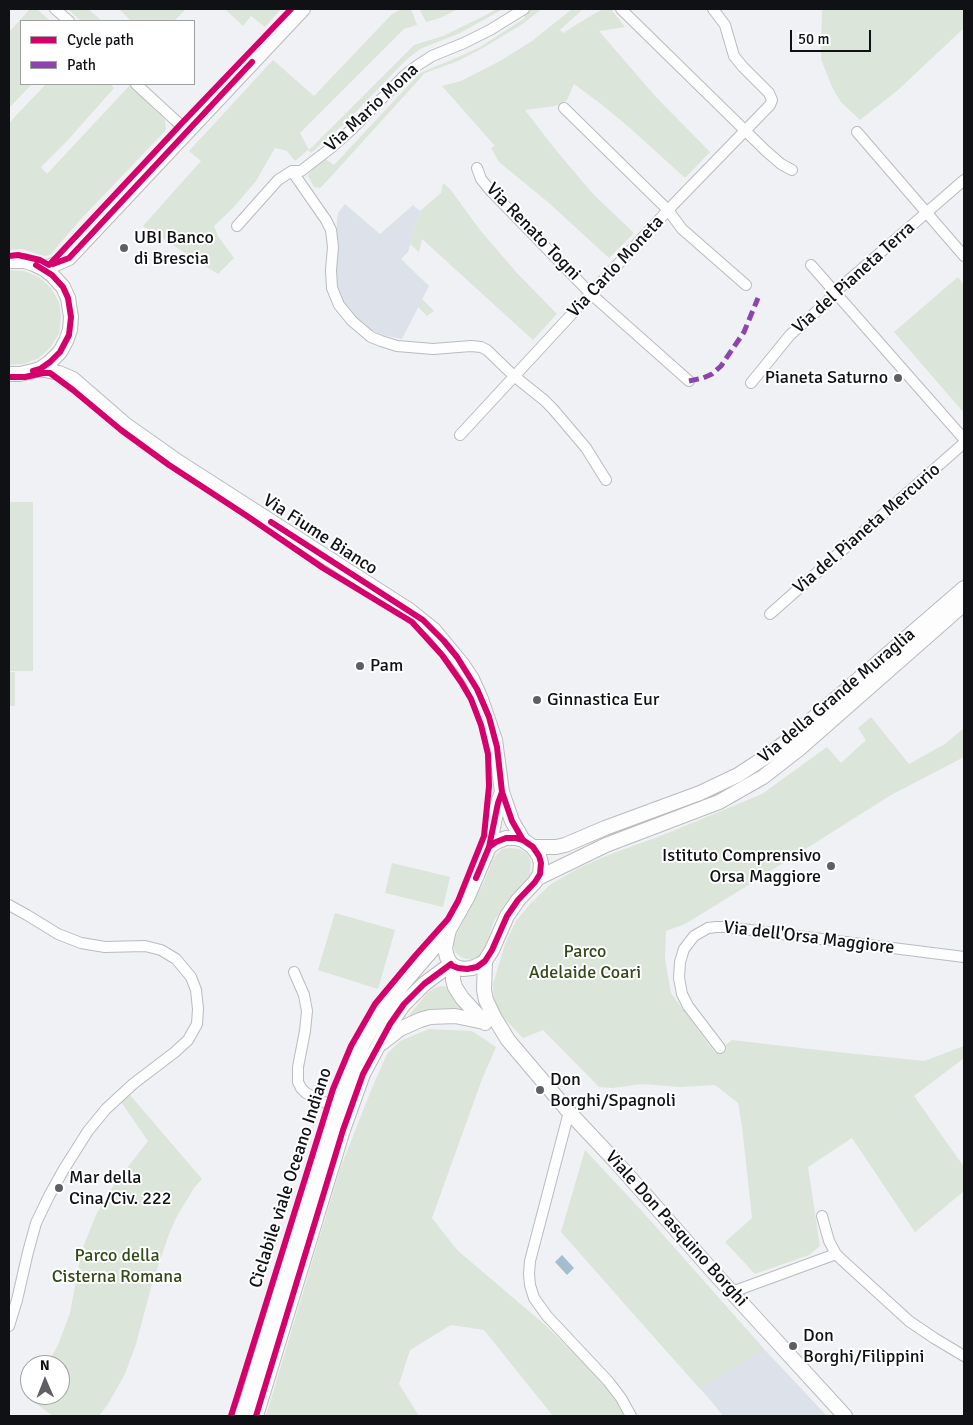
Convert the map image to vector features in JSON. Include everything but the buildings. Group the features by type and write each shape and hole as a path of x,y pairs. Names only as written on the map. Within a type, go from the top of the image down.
{"street":[{"path":"55,9 68,20"},
{"path":"59,282 69,258 303,9"},
{"name":"Via Mario Mona","path":"237,226 278,180 292,171 301,171 338,141 418,64 490,30 524,9"},
{"path":"621,9 770,154 781,164 792,170"},
{"name":"Via Carlo Moneta","path":"460,435 668,210 768,107 772,100 767,91 736,59 732,52 725,25 714,9"},
{"path":"137,85 187,132"},
{"path":"564,108 668,210 682,229 746,285"},
{"path":"857,132 964,256"},
{"name":"Via Renato Togni","path":"477,168 481,179 489,189 592,294 689,381"},
{"path":"292,171 332,230 334,246 330,270 333,292 339,305 352,321 372,336 397,346 433,349 466,346 481,347 490,352 514,376 553,409 586,448 606,480"},
{"name":"Via del Pianeta Terra","path":"751,383 790,335 825,304 835,292 964,180"},
{"path":"44,269 69,258"},
{"path":"9,261 25,261 44,269 59,282 68,298 72,317 69,335 60,352 50,362 40,369 27,373 9,374"},
{"path":"810,265 964,439"},
{"name":"Via Fiume Bianco","path":"60,352 73,379"},
{"name":"Via Fiume Bianco","path":"40,369 59,373 73,379 126,425 172,458 405,607 434,630 462,664 474,683 483,704 496,740 502,792"},
{"name":"Via del Pianeta Mercurio","path":"770,614 964,444"},
{"name":"Via della Grande Muraglia","path":"489,847 506,838 516,838 528,844 556,847 565,845 708,789 745,771 787,742 964,588"},
{"name":"Via della Grande Muraglia","path":"538,878 606,845 719,802 763,777 799,749 964,604"},
{"path":"256,1416 343,1130 363,1074 376,1048 390,1024 411,996 424,984 452,965 467,969 485,961 507,916 518,900 538,878 541,863 539,856 512,821 502,792"},
{"path":"241,1416 336,1108 354,1062 380,1014 449,930 468,896 489,847 502,792"},
{"path":"9,905 58,934 81,943 105,947 145,946 161,950 176,959 190,977 196,990 198,1009 197,1024 188,1040 133,1084 106,1109 88,1131 64,1168 36,1223 29,1246 18,1300 9,1326"},
{"name":"Via dell'Orsa Maggiore","path":"720,1048 688,1006 682,994 678,978 684,949 694,936 708,928 723,927 964,957"},
{"name":"Viale Don Pasquino Borghi","path":"449,930 446,949 447,957 452,965 455,987 462,998 484,1022 508,1040"},
{"name":"Viale Don Pasquino Borghi","path":"485,961 484,990 486,1000 508,1040 569,1112 845,1416"},
{"path":"294,972 304,995 307,1011 298,1067 298,1082 306,1093 336,1108"},
{"path":"376,1048 400,1030 420,1020 455,1016 484,1022"},
{"path":"569,1112 530,1260 530,1285 536,1301 547,1316 608,1381 621,1398 631,1416"},
{"path":"822,1216 826,1234 836,1254 909,1321 964,1356"},
{"path":"732,1292 836,1254"}],"shaded area":[{"path":"345,204 380,234 413,205 420,211 408,252 401,259 429,286 402,339 382,335 364,326 344,303 338,290 336,269 337,220 338,213"},
{"path":"640,1209 764,1349 827,1416 723,1416 614,1292"}],"green space":[{"path":"30,9 37,9 49,20 20,20 20,85 31,85 9,108 9,32"},
{"path":"68,9 88,9 101,20 80,20"},
{"path":"119,9 186,9 175,20 130,20"},
{"path":"225,9 281,9 265,27 251,16 243,26"},
{"path":"402,9 411,9 417,25 404,29 300,133 309,150 414,45 443,36 496,9 503,9 460,33 420,49 406,60 345,123 311,153 308,150 295,161 287,151 275,148 256,181 233,208 214,226 218,236 234,258 218,274 143,226 201,161 189,151 273,60 314,96 392,14"},
{"path":"458,9 440,18 426,22 420,10"},
{"path":"531,9 542,9 521,25 481,49 458,61 425,73 326,182 320,188 314,187 308,176 309,173 324,158 334,165 420,73 480,47 525,18 523,14"},
{"path":"572,9 583,9 560,30 563,33 603,9 611,9 625,27 599,31 655,96 710,152 685,178 630,128 574,84 567,100 558,105 525,110 593,194 634,233 609,258 549,203 499,162 491,148 495,146 442,86 461,81 500,61 532,41"},
{"path":"822,9 964,9 964,28 898,90 860,120 841,102 832,87 821,59"},
{"path":"45,85 111,85 114,88 41,167 47,174 130,85 165,120 166,130 80,220 50,255 44,256 22,249 9,250 9,123"},
{"path":"443,183 450,189 480,230 517,273 557,314 533,340 422,239 419,252 410,244 420,211 441,193"},
{"path":"9,270 24,271 39,277 51,288 59,302 61,318 59,333 51,347 39,358 24,364 9,365"},
{"path":"958,277 964,285 964,413 894,332"},
{"path":"422,299 434,311 427,316 418,307"},
{"path":"9,502 33,502 33,671 9,671"},
{"path":"9,672 15,672 15,706 9,706"},
{"name":"Parco Adelaide Coari","path":"871,717 909,764 945,744 964,728 964,757 891,795 685,924 666,931 665,959 671,993 715,1053 732,1040 924,1061 964,1046 964,1058 914,1096 964,1167 964,1191 915,1232 852,1138 808,1167 820,1246 809,1255 755,1274 725,1242 752,1218 738,1103 715,1085 680,1087 642,1084 612,1088 599,1087 543,1030 523,1038 498,1012 494,1001 493,984 505,944 516,921 551,884 579,868 608,855 663,835 762,794 827,747 841,763 866,740 858,728"},
{"path":"502,849 520,849 528,854 531,862 530,876 508,900 494,921 483,954 472,960 462,958 455,952 454,943 456,935 483,884 494,857"},
{"path":"392,863 450,877 443,907 385,893"},
{"path":"335,913 395,930 378,989 318,970"},
{"path":"441,986 448,987 466,1015 432,1010 417,1013 406,1019 428,992"},
{"path":"429,1029 472,1031 496,1047 482,1079 432,1218 457,1250 544,1324 596,1375 624,1416 553,1416 484,1330 451,1325 410,1350 399,1384 419,1416 266,1416 340,1169 372,1088 387,1054 400,1041"},
{"name":"Parco della Cisterna Romana","path":"130,1095 202,1179 194,1188 177,1216 169,1234 152,1284 136,1344 125,1374 108,1404 99,1416 53,1416 38,1405 70,1405 70,1355 52,1355 70,1313 85,1242 96,1215 113,1186 148,1141 121,1102"},
{"path":"585,1150 764,1349 700,1389 561,1232"}],"water":[{"path":"562,1255 574,1268 567,1275 555,1262"}],"marked path":[{"path":"689,381 712,374 721,366 744,332 758,298"}],"cycle path":[{"path":"9,256 18,255 40,260 49,265 291,9"},
{"path":"53,264 69,258 252,62"},
{"path":"33,371 40,369 50,362 60,352 69,335 71,317 68,298 63,287 52,275 36,265"},
{"name":"Ciclabile viale Oceano Indiano","path":"9,377 25,377 50,373 121,430 169,465 323,568 412,622 442,655 471,699 481,725 488,754 489,786 484,836 458,901 448,919 375,1004 351,1046 333,1089 231,1416"},
{"path":"271,522 423,620 457,657 477,689 489,717 497,747 502,792 512,821 523,840"},
{"path":"476,878 489,847 502,792"},
{"path":"453,966 467,969 477,967 485,961 507,916 540,874 541,863 539,856 533,847 523,840 506,838 489,847"},
{"path":"256,1416 343,1130 363,1074 390,1024 404,1004 424,984 451,964"}],"place":[{"name":"UBI Banco di Brescia","path":"124,248"},
{"name":"Pianeta Saturno","path":"898,378"},
{"name":"Pam","path":"360,666"},
{"name":"Ginnastica Eur","path":"537,700"},
{"name":"Istituto Comprensivo Orsa Maggiore","path":"831,866"},
{"name":"Don Borghi/Spagnoli","path":"540,1090"},
{"name":"Mar della Cina/Civ. 222","path":"59,1188"},
{"name":"Don Borghi/Filippini","path":"793,1346"}]}
